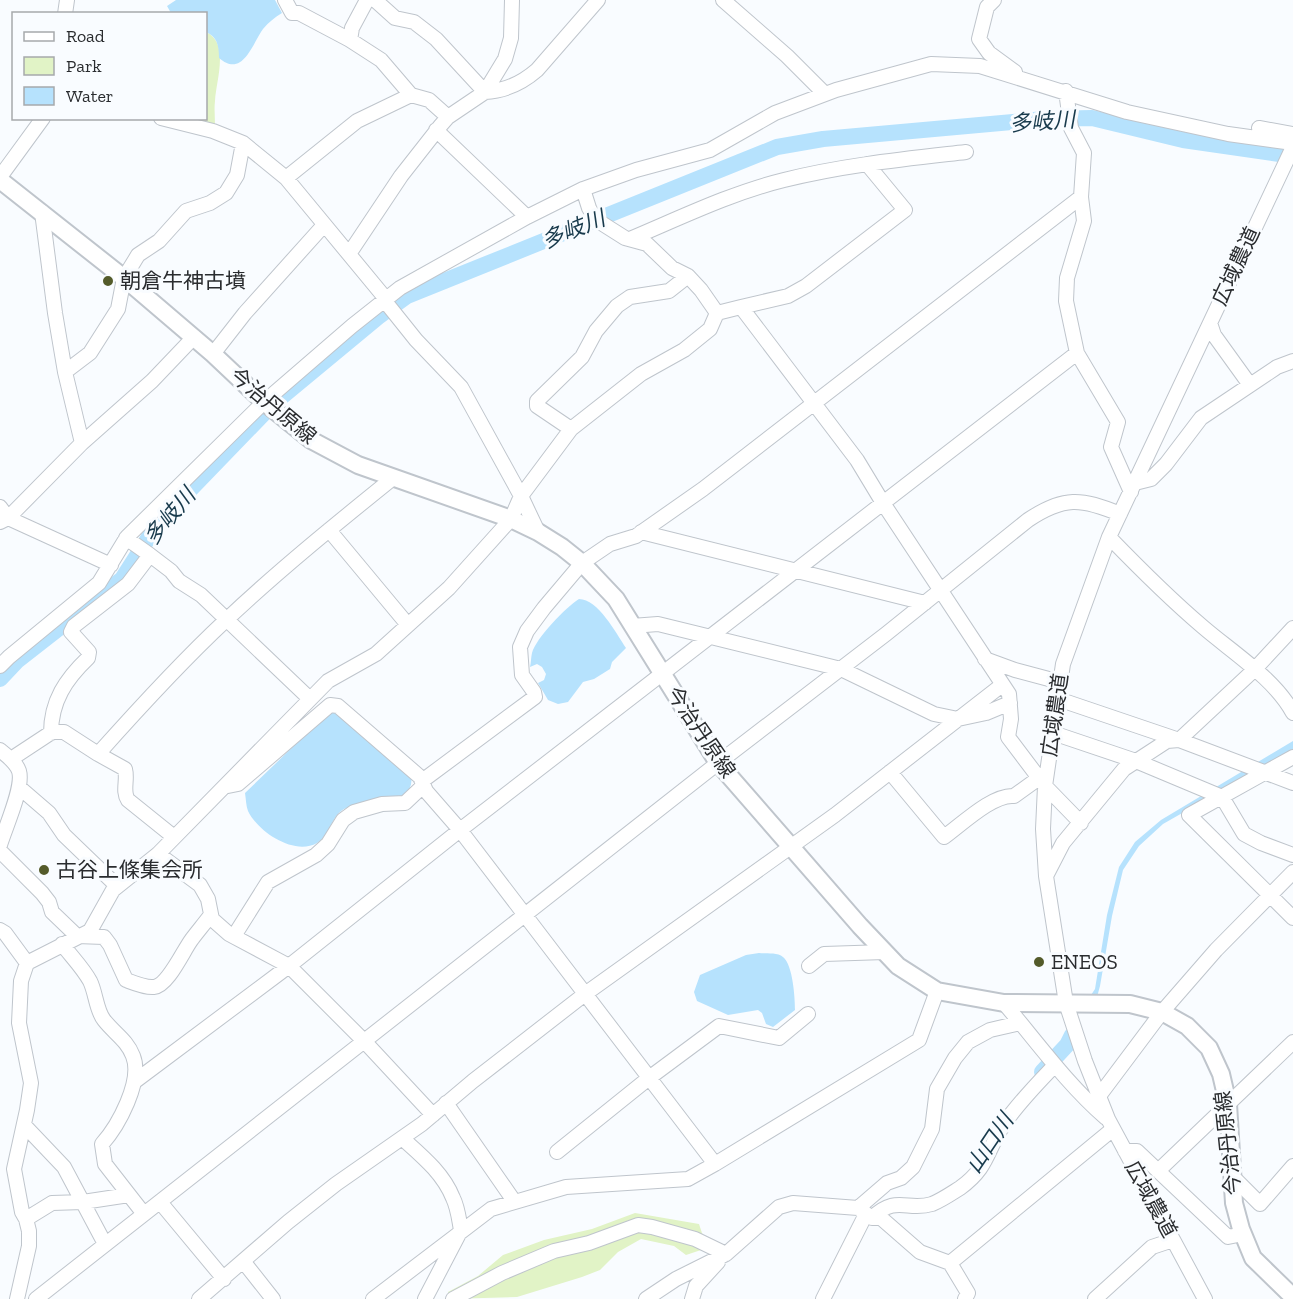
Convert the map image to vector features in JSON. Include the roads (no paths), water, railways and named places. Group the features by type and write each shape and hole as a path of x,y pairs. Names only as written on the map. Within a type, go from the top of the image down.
{"main road":[{"name":"今治丹原線","path":"0,178 124,278 194,337 264,402 311,440 358,465 511,519 538,532 582,563 616,599 718,763 898,966 937,991 1004,1003 1130,1004 1162,1012 1188,1026 1209,1048 1221,1074 1228,1104 1234,1203 1243,1234 1253,1258 1293,1297"}],"street":[{"path":"285,0 292,13 299,13 350,40 381,60 411,95 429,100 448,117"},
{"path":"350,40 352,28 367,0"},
{"path":"375,0 396,18 414,21 436,39 485,92"},
{"path":"349,254 401,176 436,130 448,117 485,92 505,59 511,38 512,0"},
{"path":"485,92 499,91 525,80 554,53 598,0"},
{"path":"723,0 787,56 825,94"},
{"path":"994,0 987,7 979,39 989,53 1024,78"},
{"path":"0,666 99,583 126,538 264,402 386,299 400,288 527,217 583,189 636,170 710,150 775,114 825,94 931,64 980,66 1066,91 1127,112 1228,134 1293,145"},
{"path":"1066,91 1071,128 1084,153 1081,197 1084,221 1067,278 1066,301 1077,353 1118,422 1111,447 1133,488 1151,479 1166,464 1201,418 1277,367 1293,361"},
{"path":"286,178 357,121 411,95"},
{"path":"0,178 42,120"},
{"path":"169,120 213,131 243,143 286,178 386,299 388,305 416,340 461,387 521,496 538,532"},
{"path":"1259,128 1293,134"},
{"path":"436,130 527,217"},
{"path":"65,372 90,353 118,309 124,278 138,255 159,241 186,211 210,203 226,194 237,175 243,143"},
{"name":"広域農道","path":"1205,1299 1110,1124 1085,1061 1066,1003 1046,876 1042,782 1053,733 1063,664 1109,537 1293,145"},
{"path":"630,239 745,193 784,180 867,164 966,152"},
{"path":"717,313 788,296 806,286 905,210 867,164"},
{"path":"583,189 595,219 603,226 630,239 647,244 672,268 688,276 717,313"},
{"path":"234,936 268,882 316,855 328,844 343,820 354,812 382,804 405,803 423,783 535,697 522,675 520,647 527,631 582,563 610,544 642,532 703,489 1081,197"},
{"path":"42,212 65,372 82,443"},
{"path":"213,354 245,313 324,225"},
{"path":"571,429 537,406 537,401 582,357 596,330 617,306 630,297 669,291 688,276"},
{"path":"741,307 857,460 1010,694 1011,719 1008,737 1042,782 1081,823"},
{"path":"17,1299 29,1246 26,1220 22,1212 14,1169 31,1083 19,1023 21,981 27,963 90,931 113,890 158,854 328,681 376,654 449,588 511,519 521,496 571,429 641,374 684,350 710,329 717,313"},
{"path":"1210,323 1214,335 1250,385"},
{"path":"111,565 3,516 152,381 194,337"},
{"path":"134,1082 289,966 460,830 1077,353"},
{"path":"98,754 161,684 226,620 328,530 393,478"},
{"path":"36,1299 1043,510 1060,503 1094,503 1120,514"},
{"path":"328,530 408,625"},
{"path":"642,532 925,603"},
{"path":"1109,537 1157,586 1286,700 1293,713"},
{"path":"126,538 171,571 179,581 201,595 310,699"},
{"path":"51,732 51,720 63,685 88,658 89,652 71,632 74,626 128,584 150,555"},
{"path":"632,626 658,624 841,669 934,714 958,719 986,713 1010,703"},
{"path":"1046,876 1063,843 1124,769 1167,741 1179,740 1254,670 1293,628"},
{"path":"985,659 1060,682"},
{"path":"199,1299 336,1184 433,1115 585,994 791,847 1002,685"},
{"path":"1058,699 1179,740 1293,783"},
{"path":"224,786 238,784 330,705 338,706 420,777 426,791 460,830 715,1164"},
{"path":"11,759 51,732 64,732 125,769 127,776 125,795 128,800 174,837"},
{"path":"1053,733 1136,761 1221,797 1244,834 1293,855"},
{"path":"0,750 11,759 19,772 20,788 0,846"},
{"path":"1293,757 1189,815 1293,918"},
{"path":"890,772 944,837 992,802 1006,795 1014,796 1042,782"},
{"path":"20,788 49,813 64,835 117,886"},
{"path":"0,851 42,893 50,902 52,912 77,936 104,937 126,980 154,987 160,985 210,916"},
{"path":"158,854 200,885 208,899 210,916 234,936 289,966 365,1042 433,1115"},
{"path":"1099,1096 1162,1012 1216,950 1293,872"},
{"path":"0,930 5,933 27,963"},
{"path":"62,944 89,980 104,1020 123,1039 134,1057 134,1082 119,1119 102,1144 105,1164 144,1214"},
{"path":"809,966 824,954 885,952"},
{"path":"373,1299 491,1209 566,1187 688,1179 919,1041 937,991"},
{"path":"950,1263 1110,1124 1055,1065 1004,1003"},
{"path":"557,1152 649,1078 719,1026 779,1038 808,1014"},
{"path":"823,1299 865,1214 887,1183 901,1178 913,1167 932,1129 937,1089 955,1058 968,1042 990,1029 1020,1023"},
{"path":"1158,1171 1293,1042"},
{"path":"865,1214 900,1203 931,1204 960,1188 978,1174 1011,1114 1055,1065"},
{"path":"446,1103 514,1202"},
{"path":"24,1125 63,1167 105,1244"},
{"path":"402,1138 434,1167 446,1185 454,1200 461,1230 425,1299"},
{"path":"1125,1151 1137,1151 1228,1238 1243,1234"},
{"path":"1231,1175 1260,1204 1293,1166"},
{"path":"26,1220 52,1203 83,1202 129,1195"},
{"path":"160,1202 224,1279"},
{"path":"692,1299 696,1286 726,1254 778,1207 793,1203 881,1218 920,1252 950,1263 971,1297"},
{"path":"453,1299 502,1273 554,1251 589,1243 638,1226 652,1227 695,1239 726,1254"},
{"path":"1095,1299 1152,1247 1173,1240"},
{"path":"646,1299 676,1279 726,1254"},
{"path":"243,1261 273,1299"}],"water":[{"path":"176,0 275,0 282,13 263,29 246,56 235,64 227,63 219,58 217,42 207,33 207,12 170,12 167,6"},
{"path":"579,599 586,600 600,611 626,648 612,662 610,669 594,679 583,682 568,702 558,704 548,700 538,683 544,680 546,674 537,664 530,667 532,655 545,631"},
{"path":"330,711 336,711 411,775 411,785 407,792 399,798 344,809 317,843 308,846 288,844 268,834 253,819 247,809 245,793"},
{"path":"1293,741 1293,750 1163,824 1139,846 1123,870 1112,916 1100,986 1097,997 1091,995 1095,989 1107,915 1119,867 1135,842 1161,820"},
{"path":"778,954 786,961 793,982 795,1010 773,1027 766,1024 762,1013 758,1010 728,1015 697,1001 694,992 700,975 746,955"}],"waterway":[{"name":"多岐川","path":"0,679 17,661 122,579 158,523 273,404 378,317 407,296 777,147 823,139 1045,119 1092,118 1183,140 1293,156"},
{"name":"山口川","path":"1042,1072 1067,1045 1072,1035"}],"place":[{"name":"朝倉牛神古墳","path":"108,281"},
{"name":"古谷上條集会所","path":"44,870"},
{"name":"ENEOS","path":"1039,962"}]}
